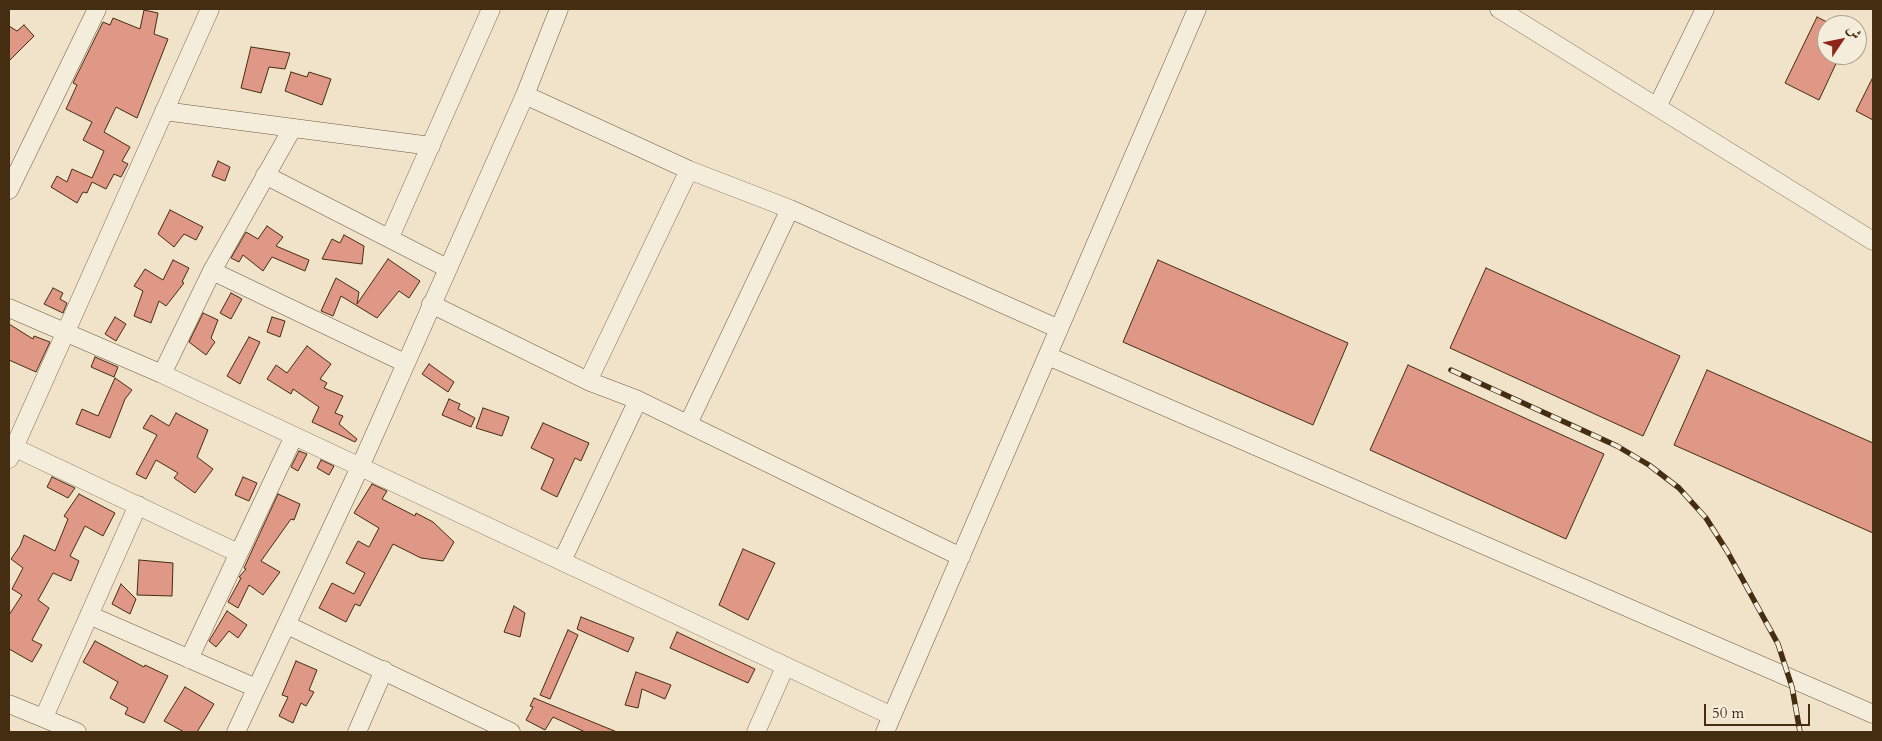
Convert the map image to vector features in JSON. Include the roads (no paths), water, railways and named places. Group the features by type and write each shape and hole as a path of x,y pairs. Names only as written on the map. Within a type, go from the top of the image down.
{"street":[{"path":"9,190 13,172 97,9"},
{"path":"210,9 10,451 138,505 238,554"},
{"path":"390,237 491,9"},
{"path":"236,732 360,467 525,95 560,9"},
{"path":"9,308 162,374 562,561 785,667 888,724 1197,9"},
{"path":"1499,9 1873,241"},
{"path":"1657,107 1705,9"},
{"path":"525,95 689,170 790,209 1059,329"},
{"path":"164,111 431,146"},
{"path":"162,374 212,271 264,175 292,129"},
{"path":"588,381 689,170"},
{"path":"264,175 390,237 447,268"},
{"path":"688,424 790,209"},
{"path":"212,271 405,362"},
{"path":"431,304 588,381 638,400 961,557"},
{"path":"1048,356 1873,714"},
{"path":"562,561 638,400"},
{"path":"189,659 294,436"},
{"path":"44,717 138,505"},
{"path":"89,615 256,688"},
{"path":"287,625 384,670 509,732"},
{"path":"756,732 785,667"},
{"path":"357,732 384,670"},
{"path":"9,704 77,732"}],"railway":[{"path":"1451,370 1617,446 1649,465 1679,488 1706,518 1727,551 1778,644 1792,687 1800,732"}]}
